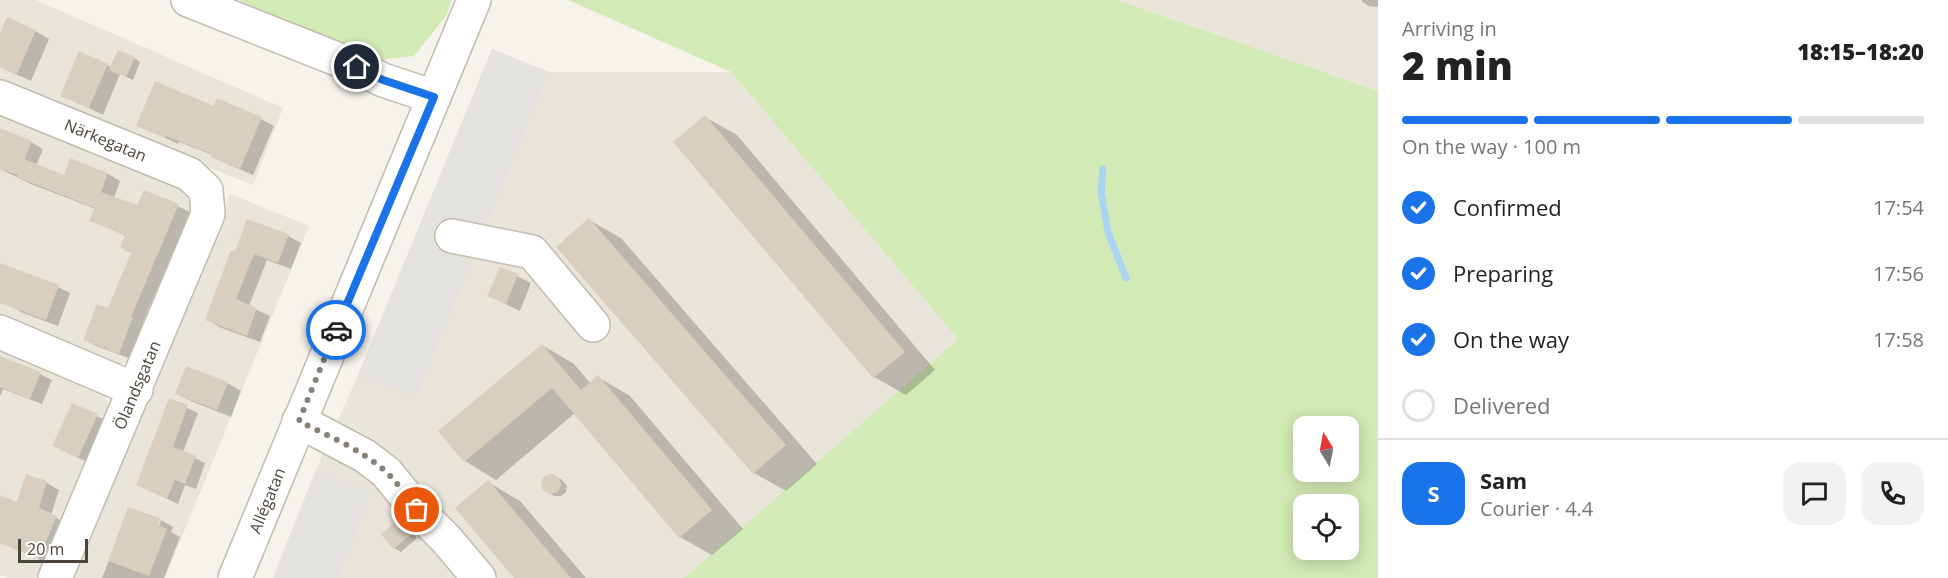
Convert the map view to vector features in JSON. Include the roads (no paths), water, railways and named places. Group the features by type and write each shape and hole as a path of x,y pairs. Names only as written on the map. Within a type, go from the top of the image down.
{"street":[{"path":"189,0 357,67 383,80 434,97"},
{"name":"Allégatan","path":"235,578 474,0"},
{"name":"Närkegatan","path":"0,98 189,174 206,190"},
{"name":"Ölandsgatan","path":"55,578 136,390 208,214 206,190"},
{"path":"453,236 532,252 591,334"},
{"path":"0,332 136,390"},
{"path":"299,421 365,456 386,472 479,578"},
{"path":"446,539 449,559 462,578"}],"waterway":[{"path":"1103,169 1101,192 1108,232 1126,278"}]}
